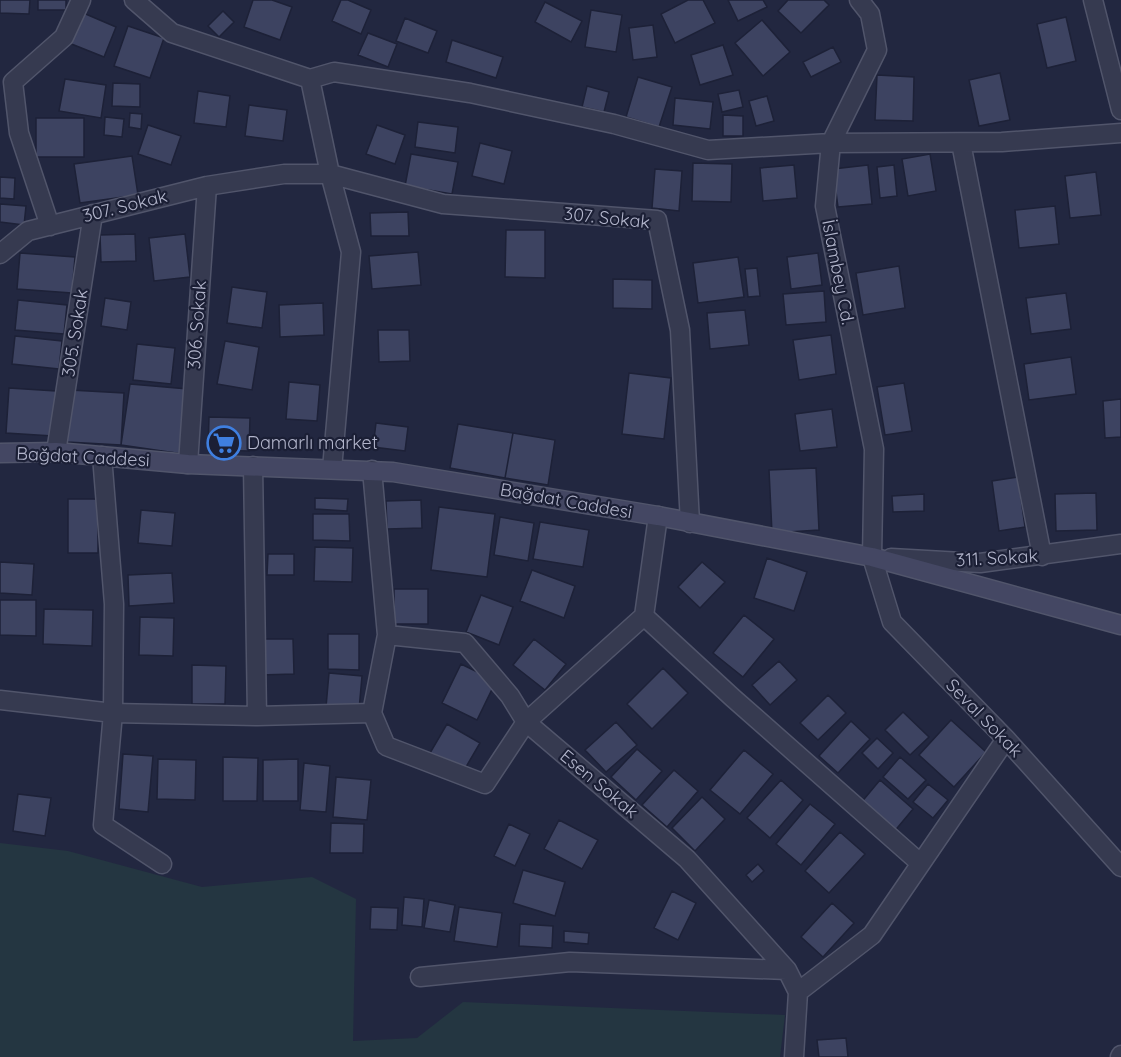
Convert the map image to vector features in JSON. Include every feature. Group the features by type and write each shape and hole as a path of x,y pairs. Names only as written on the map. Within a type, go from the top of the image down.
{"main road":[{"name":"Bağdat Caddesi","path":"0,453 57,452 188,464 393,472 658,516 872,557 1121,625"}],"street":[{"path":"50,226 20,134 13,82 64,38 81,0"},
{"path":"134,0 172,33 310,79 334,72 470,93 614,124 708,150 831,143 1002,142 1121,133"},
{"name":"İslambey Cd.","path":"859,0 870,14 877,50 831,143 825,206 874,449 872,557"},
{"path":"1093,0 1121,110"},
{"path":"310,79 330,174 351,252 332,469"},
{"path":"961,143 1042,556"},
{"name":"307. Sokak","path":"0,255 28,231 207,186 284,174 330,174 443,204 657,220 680,330 690,523"},
{"name":"306. Sokak","path":"188,464 207,186"},
{"name":"305. Sokak","path":"57,452 93,214"},
{"path":"102,456 114,604 113,713 103,825 162,864"},
{"path":"253,466 257,716"},
{"path":"372,470 387,635 372,713 386,746 485,784 526,722 644,616 658,516"},
{"name":"311. Sokak","path":"872,557 980,563 1121,544"},
{"name":"Seval Sokak","path":"872,557 892,622 1006,740 1121,867"},
{"path":"644,616 920,863"},
{"path":"387,635 465,643 510,696 526,722"},
{"path":"0,700 113,713 257,716 372,713"},
{"name":"Esen Sokak","path":"526,722 687,859 787,970 798,992"},
{"path":"794,1057 798,992 872,934 1006,740"},
{"path":"420,977 570,962 787,970"}],"shaded area":[{"path":"0,843 68,851 202,887 312,877 356,899 353,1041 417,1038 463,1002 785,1015 780,1057 0,1057"}],"building":[{"path":"0,0 30,0 29,14 0,13"},
{"path":"38,0 66,0 66,10 38,10"},
{"path":"253,0 272,0 292,7 280,40 244,27"},
{"path":"341,0 348,0 371,10 361,34 332,21"},
{"path":"688,0 703,0 715,23 675,43 661,14"},
{"path":"728,0 763,0 767,7 738,21"},
{"path":"788,0 824,0 829,5 801,33 778,11"},
{"path":"545,2 582,21 571,42 535,22"},
{"path":"591,10 622,15 616,52 585,47"},
{"path":"223,11 234,22 219,37 208,26"},
{"path":"81,12 116,27 104,57 69,43"},
{"path":"1066,17 1076,61 1047,68 1037,24"},
{"path":"405,18 437,31 428,53 396,41"},
{"path":"762,20 790,52 763,76 735,43"},
{"path":"653,25 657,57 633,60 629,28"},
{"path":"128,26 164,38 150,78 114,66"},
{"path":"368,33 397,44 388,67 358,55"},
{"path":"452,40 503,57 496,78 446,62"},
{"path":"723,45 733,75 700,85 691,55"},
{"path":"833,47 841,62 811,77 803,62"},
{"path":"1000,73 1010,120 979,126 969,80"},
{"path":"877,75 914,77 913,121 875,120"},
{"path":"638,77 672,87 659,127 626,117"},
{"path":"65,79 106,85 101,118 59,111"},
{"path":"113,83 140,84 140,107 112,106"},
{"path":"587,86 609,92 604,112 582,107"},
{"path":"739,90 743,107 722,112 718,94"},
{"path":"198,91 230,96 226,127 194,123"},
{"path":"767,96 774,121 756,126 749,101"},
{"path":"675,98 713,102 710,129 673,125"},
{"path":"249,105 287,110 283,141 245,136"},
{"path":"130,113 142,114 141,129 129,127"},
{"path":"723,115 743,116 743,136 723,136"},
{"path":"105,117 124,119 122,137 104,135"},
{"path":"36,118 84,118 84,157 36,157"},
{"path":"418,122 458,127 455,153 415,147"},
{"path":"148,125 181,136 171,165 138,154"},
{"path":"377,125 405,135 395,164 366,154"},
{"path":"480,143 512,151 504,184 472,176"},
{"path":"411,154 458,162 452,194 405,186"},
{"path":"930,154 936,191 908,196 902,159"},
{"path":"132,156 138,195 80,203 74,164"},
{"path":"693,163 732,164 731,202 692,201"},
{"path":"794,165 797,198 763,201 760,168"},
{"path":"868,165 872,204 838,207 833,169"},
{"path":"894,165 897,196 880,198 877,167"},
{"path":"655,169 682,171 679,211 652,208"},
{"path":"1096,172 1101,215 1070,218 1065,176"},
{"path":"0,177 15,178 14,199 0,198"},
{"path":"0,204 26,206 24,225 0,222"},
{"path":"1055,206 1059,244 1019,248 1015,210"},
{"path":"408,212 409,236 371,236 370,213"},
{"path":"506,230 545,230 545,278 505,277"},
{"path":"135,234 136,261 101,262 100,235"},
{"path":"185,234 190,277 154,281 149,238"},
{"path":"418,252 421,285 372,289 369,256"},
{"path":"20,253 75,257 72,293 17,289"},
{"path":"818,253 822,285 791,289 787,257"},
{"path":"738,257 744,297 698,303 693,263"},
{"path":"899,266 905,308 863,315 856,273"},
{"path":"757,268 760,296 748,297 745,269"},
{"path":"613,279 652,280 652,309 613,308"},
{"path":"232,287 267,292 262,328 227,323"},
{"path":"824,291 826,322 786,325 783,294"},
{"path":"1066,293 1071,329 1031,334 1026,298"},
{"path":"105,298 131,302 127,330 101,326"},
{"path":"18,300 67,305 64,334 15,330"},
{"path":"323,303 324,335 280,337 279,305"},
{"path":"745,310 749,345 710,349 707,313"},
{"path":"378,330 409,330 410,361 379,362"},
{"path":"831,335 836,374 799,380 793,340"},
{"path":"15,336 62,341 59,369 12,364"},
{"path":"225,341 259,347 252,390 217,384"},
{"path":"137,344 175,348 171,384 133,380"},
{"path":"1071,357 1076,394 1029,400 1024,364"},
{"path":"629,373 671,378 664,439 622,434"},
{"path":"289,382 320,385 317,421 286,419"},
{"path":"904,383 912,431 885,435 877,387"},
{"path":"130,384 188,389 183,454 121,445"},
{"path":"9,388 56,391 53,436 6,433"},
{"path":"70,390 124,393 121,445 67,442"},
{"path":"1121,399 1121,437 1105,438 1103,401"},
{"path":"832,409 837,447 800,451 795,414"},
{"path":"209,417 250,418 249,451 208,450"},
{"path":"376,423 408,427 405,451 373,447"},
{"path":"458,424 513,433 505,478 450,468"},
{"path":"513,433 555,440 548,485 505,478"},
{"path":"816,468 819,530 772,533 769,470"},
{"path":"1018,477 1025,527 999,531 992,481"},
{"path":"1096,493 1097,530 1056,531 1055,494"},
{"path":"924,494 924,511 893,512 892,496"},
{"path":"315,498 348,499 347,511 315,509"},
{"path":"68,499 98,499 98,553 68,553"},
{"path":"421,500 422,528 387,529 386,501"},
{"path":"439,507 495,514 487,577 431,570"},
{"path":"141,510 175,513 172,546 138,543"},
{"path":"313,514 349,514 350,541 313,540"},
{"path":"500,517 534,523 528,561 494,555"},
{"path":"540,522 589,530 583,567 533,559"},
{"path":"315,547 353,548 352,582 314,581"},
{"path":"268,554 294,554 294,575 267,575"},
{"path":"767,558 807,572 794,611 754,598"},
{"path":"0,562 34,564 32,595 0,593"},
{"path":"702,562 725,582 700,608 678,587"},
{"path":"532,570 575,586 564,618 520,601"},
{"path":"172,573 174,603 129,606 128,575"},
{"path":"394,589 428,589 428,624 394,624"},
{"path":"481,595 513,607 499,645 466,632"},
{"path":"0,600 36,600 36,636 0,635"},
{"path":"44,609 93,610 92,646 43,644"},
{"path":"744,615 774,639 743,677 713,653"},
{"path":"140,617 174,618 173,656 139,655"},
{"path":"328,634 359,634 359,670 328,669"},
{"path":"258,639 293,639 294,674 259,675"},
{"path":"534,639 566,664 545,690 513,665"},
{"path":"779,661 797,680 770,705 752,685"},
{"path":"461,664 496,681 477,720 442,703"},
{"path":"192,665 226,666 225,704 192,704"},
{"path":"663,668 688,693 652,729 627,704"},
{"path":"329,673 362,676 359,710 326,707"},
{"path":"828,695 846,713 818,740 800,723"},
{"path":"903,712 929,737 910,755 885,730"},
{"path":"951,720 986,752 954,787 919,755"},
{"path":"851,721 870,739 838,773 819,756"},
{"path":"616,722 637,745 606,772 585,750"},
{"path":"447,724 480,743 463,772 430,753"},
{"path":"877,738 893,753 878,769 862,753"},
{"path":"637,749 662,771 636,800 611,777"},
{"path":"744,750 773,774 740,814 710,790"},
{"path":"123,754 153,756 148,812 119,809"},
{"path":"223,757 258,758 257,801 223,801"},
{"path":"900,757 926,780 908,799 883,777"},
{"path":"158,759 196,760 195,800 157,799"},
{"path":"298,759 298,801 263,801 263,760"},
{"path":"304,763 330,766 326,812 300,810"},
{"path":"674,770 698,791 667,827 642,805"},
{"path":"336,777 371,780 367,820 333,817"},
{"path":"781,780 803,800 770,838 747,818"},
{"path":"880,780 913,809 893,833 860,804"},
{"path":"928,784 948,800 933,818 913,802"},
{"path":"18,794 51,798 45,836 13,831"},
{"path":"702,797 725,819 695,851 672,828"},
{"path":"810,804 835,824 801,865 776,844"},
{"path":"559,820 598,840 582,869 544,849"},
{"path":"331,823 364,824 363,853 330,853"},
{"path":"509,824 530,834 515,866 494,856"},
{"path":"840,832 865,854 829,893 805,871"},
{"path":"758,864 764,871 752,882 746,875"},
{"path":"523,870 565,882 555,916 513,903"},
{"path":"672,891 696,903 678,940 654,928"},
{"path":"404,897 424,899 422,927 402,925"},
{"path":"429,900 455,905 450,932 424,928"},
{"path":"832,903 854,923 823,957 801,937"},
{"path":"371,907 398,908 397,930 370,929"},
{"path":"459,907 502,913 497,947 454,941"},
{"path":"520,924 553,926 552,948 519,946"},
{"path":"564,931 589,933 588,944 564,942"},
{"path":"846,1038 848,1057 819,1057 817,1040"}],"place":[{"name":"Damarlı market","path":"224,443"}]}
